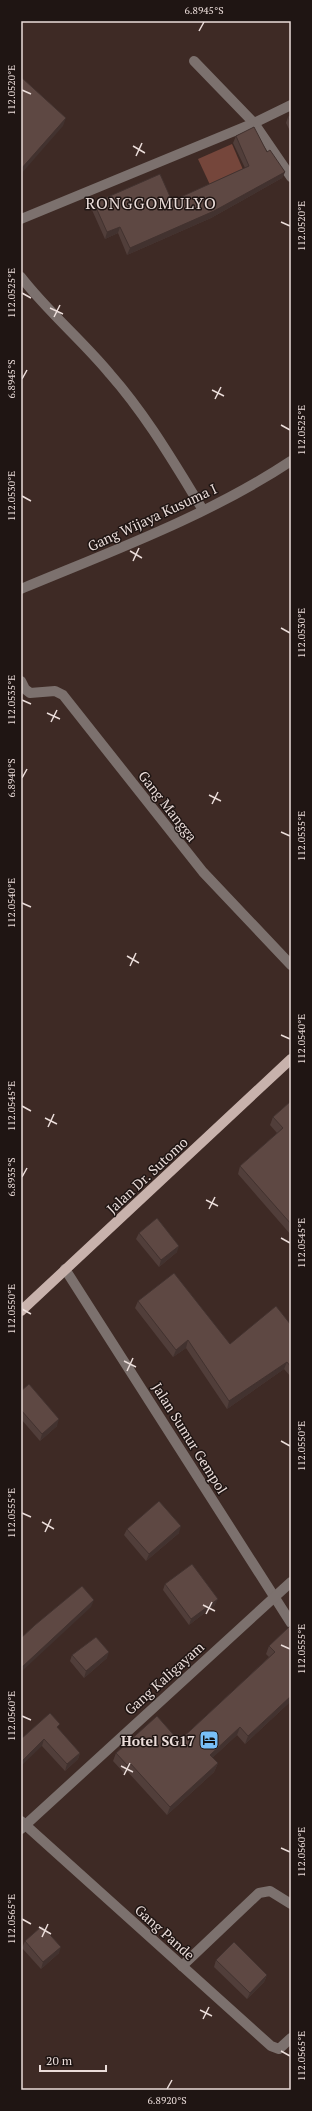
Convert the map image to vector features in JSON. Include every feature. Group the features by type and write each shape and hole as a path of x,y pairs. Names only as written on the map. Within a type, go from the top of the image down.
{"main road":[{"name":"Jalan Dr. Sutomo","path":"21,1311 291,1059"}],"street":[{"path":"194,61 254,123 291,177"},
{"path":"21,219 254,123 291,105"},
{"path":"21,277 43,305 92,354 124,391 156,434 203,510"},
{"name":"Gang Wijaya Kusuma I","path":"21,589 138,541 256,483 291,461"},
{"name":"Gang Mangga","path":"21,682 25,689 30,693 55,691 63,695 203,872 291,965"},
{"name":"Jalan Sumur Gempol","path":"65,1269 291,1623"},
{"name":"Gang Kaligayam","path":"22,1825 291,1582"},
{"name":"Gang Pande","path":"22,1825 274,2049 279,2049 291,2038"},
{"path":"182,1966 259,1893 270,1891 291,1904"}],"shaded area":[{"path":"232,144 244,172 211,187 198,159"}],"building":[{"path":"21,77 66,118 21,169"},
{"path":"291,115 291,123 288,117"},
{"path":"254,127 267,152 270,150 285,172 214,211 130,248 120,227 107,232 94,203 160,174 172,201 249,166 236,136"},
{"path":"291,1101 291,1224 240,1166 283,1128 273,1117"},
{"path":"157,1218 179,1246 161,1260 139,1233"},
{"path":"174,1273 230,1344 276,1306 291,1325 291,1367 287,1362 229,1401 188,1340 176,1350 138,1301"},
{"path":"29,1384 59,1419 42,1434 21,1410 21,1391"},
{"path":"159,1501 181,1526 149,1554 127,1529"},
{"path":"192,1564 218,1599 191,1619 165,1584"},
{"path":"82,1586 94,1600 21,1668 21,1638"},
{"name":"Hotel SG17","path":"290,1626 291,1696 248,1736 240,1727 210,1755 218,1763 170,1807 130,1763 127,1765 116,1753 157,1716 179,1741 275,1652 269,1646"},
{"path":"96,1637 109,1652 86,1671 72,1655"},
{"path":"50,1713 60,1724 57,1727 80,1753 67,1764 44,1739 21,1762 21,1739"},
{"path":"42,1926 61,1947 43,1962 25,1941"},
{"path":"234,1942 267,1975 250,1993 216,1960"}],"place":[{"name":"Hotel SG17","path":"209,1740"}],"district":[{"name":"RONGGOMULYO","path":"151,203"}]}
